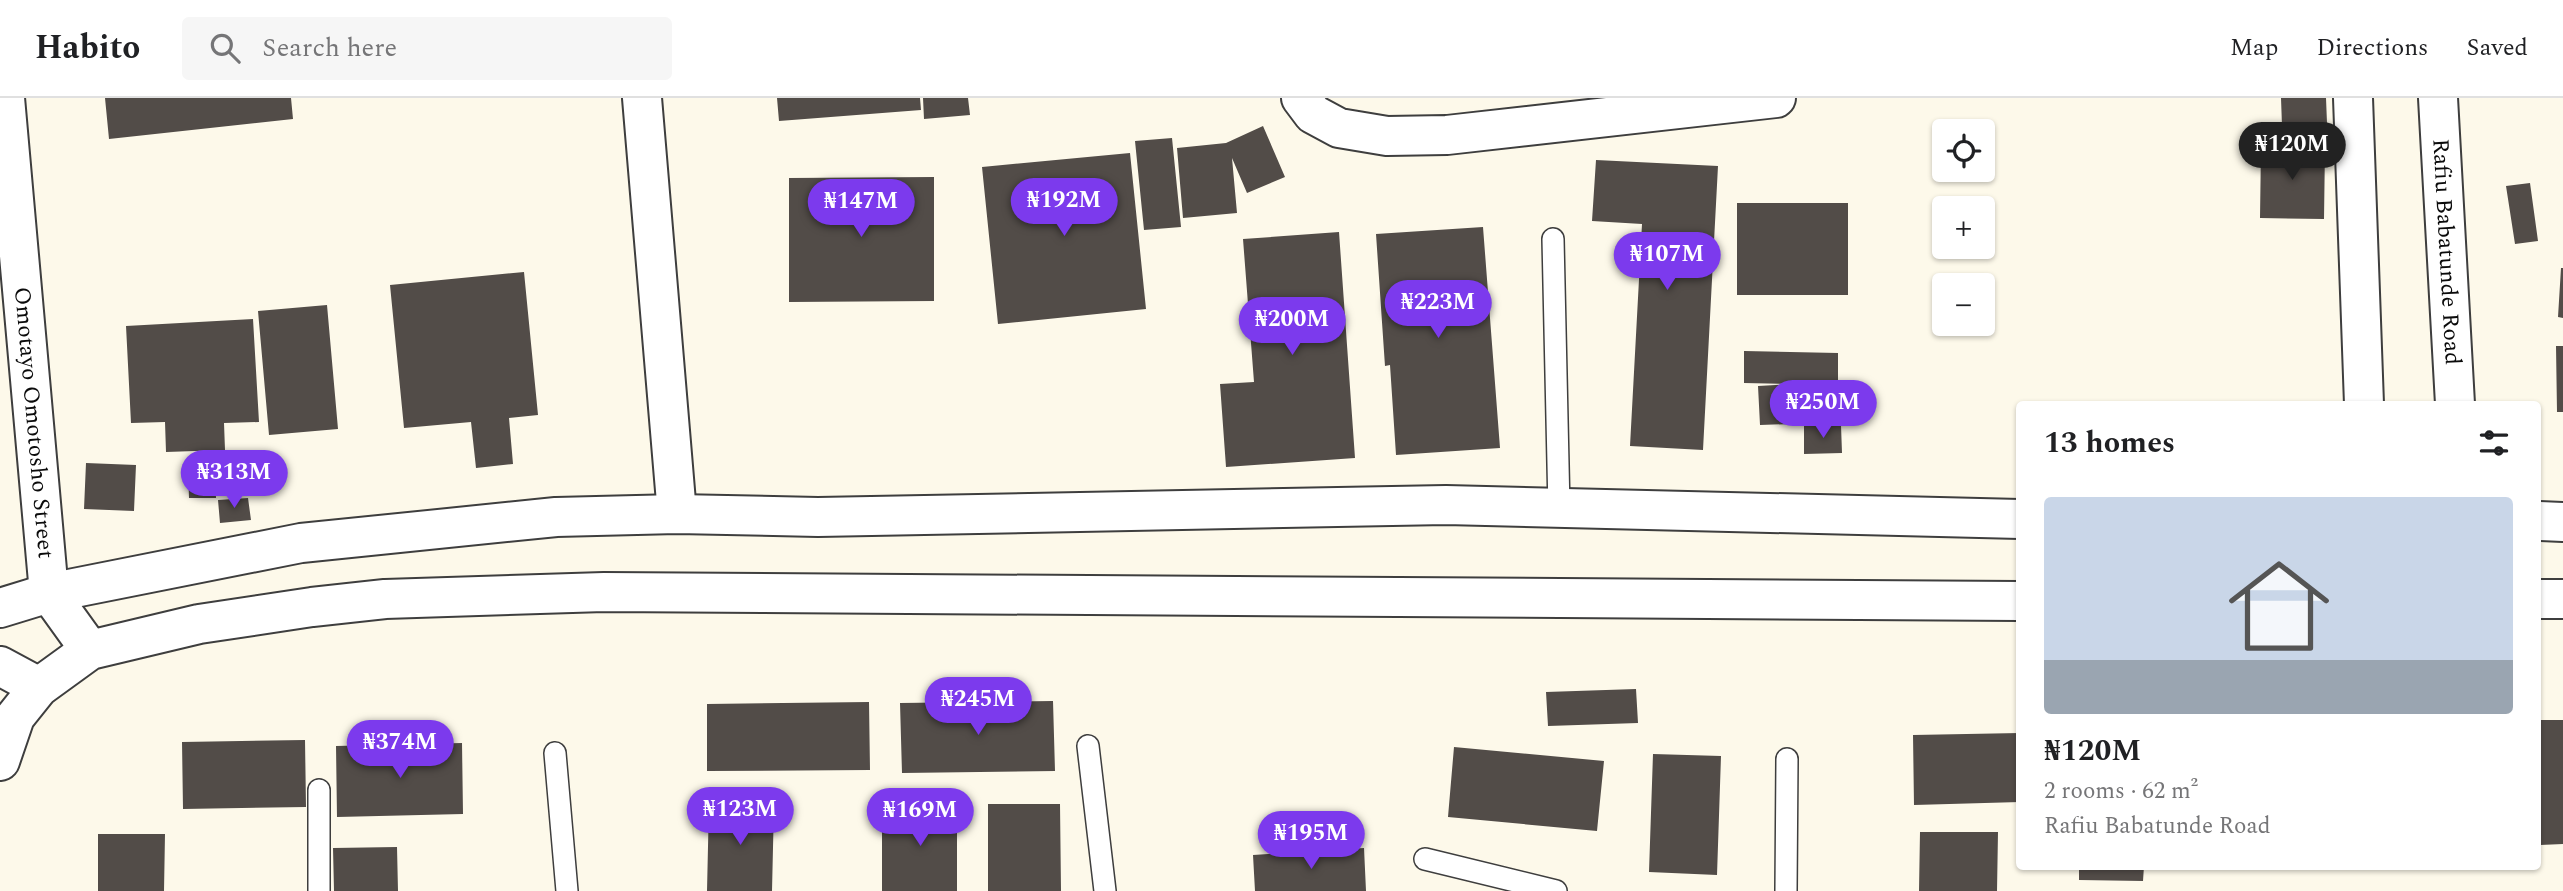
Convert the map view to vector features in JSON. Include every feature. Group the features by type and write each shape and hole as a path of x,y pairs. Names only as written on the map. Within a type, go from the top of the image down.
{"street":[{"name":"Omotayo Omotosho Street","path":"5,98 49,593"},
{"path":"642,98 677,514"},
{"path":"1301,98 1314,114 1339,128 1399,135 1447,135 1776,98"},
{"path":"2353,98 2364,401"},
{"name":"Rafiu Babatunde Road","path":"2438,98 2455,401"},
{"path":"0,608 49,593 301,543 556,517 677,514 818,517 1446,505 2016,519"},
{"path":"2541,521 2563,522"},
{"path":"0,761 15,717 39,687 90,650 199,624 312,607 385,600 604,592 2016,601"},
{"path":"49,593 90,650"},
{"path":"2541,599 2563,599"},
{"path":"0,666 39,687"}],"lane":[{"path":"1553,239 1559,509"},
{"path":"1088,746 1105,891"},
{"path":"555,753 567,891"},
{"path":"1786,891 1787,759"},
{"path":"319,790 319,891"},
{"path":"1424,859 1556,891"}],"building":[{"path":"105,98 291,98 293,119 109,139"},
{"path":"777,98 920,98 921,110 779,121"},
{"path":"923,98 968,98 970,115 924,119"},
{"path":"2281,98 2326,98 2327,123 2282,126"},
{"path":"1263,126 1285,177 1247,193 1232,158 1237,213 1183,218 1177,148 1226,143"},
{"path":"1172,138 1181,227 1144,230 1135,141"},
{"path":"2261,146 2325,147 2324,219 2260,218"},
{"path":"1130,153 1146,309 998,324 982,167"},
{"path":"1596,160 1718,166 1703,450 1630,446 1642,224 1592,221"},
{"path":"934,177 934,301 789,302 789,178"},
{"path":"2530,183 2538,241 2515,244 2506,186"},
{"path":"1737,203 1848,203 1848,295 1737,295"},
{"path":"1483,227 1500,448 1396,455 1390,365 1385,366 1376,234"},
{"path":"1339,232 1355,458 1226,467 1220,384 1254,382 1243,239"},
{"path":"2563,268 2563,318 2558,317"},
{"path":"524,272 538,415 509,418 513,464 476,468 471,422 404,428 390,285"},
{"path":"327,305 338,429 269,435 258,311"},
{"path":"253,319 259,422 224,423 225,450 166,452 165,422 131,423 126,326"},
{"path":"2556,346 2563,346 2563,412 2557,412"},
{"path":"1744,351 1838,353 1838,384 1819,384 1820,423 1760,425 1758,386 1797,384 1744,383"},
{"path":"1841,425 1842,453 1804,454 1804,426"},
{"path":"86,463 136,465 134,511 84,509"},
{"path":"188,469 215,469 216,498 189,498"},
{"path":"248,498 251,520 220,523 218,500"},
{"path":"1636,689 1638,723 1548,726 1546,692"},
{"path":"1053,701 1055,771 902,773 900,703"},
{"path":"869,702 870,770 707,771 707,704"},
{"path":"2541,720 2563,720 2563,844 2541,845"},
{"path":"2016,733 2016,802 1914,805 1913,735"},
{"path":"305,740 306,807 183,809 182,742"},
{"path":"462,743 463,814 337,817 336,746"},
{"path":"1454,747 1604,761 1597,831 1448,817"},
{"path":"1653,754 1721,756 1717,875 1649,872"},
{"path":"709,802 774,804 772,891 707,891"},
{"path":"988,804 1060,804 1061,891 988,891"},
{"path":"882,805 957,805 957,891 882,891"},
{"path":"1920,832 1998,832 1997,891 1919,891"},
{"path":"98,834 165,834 164,891 98,891"},
{"path":"397,847 398,891 334,891 333,848"},
{"path":"1364,848 1366,891 1255,891 1253,855"},
{"path":"2079,870 2144,870 2143,881 2079,880"}]}
